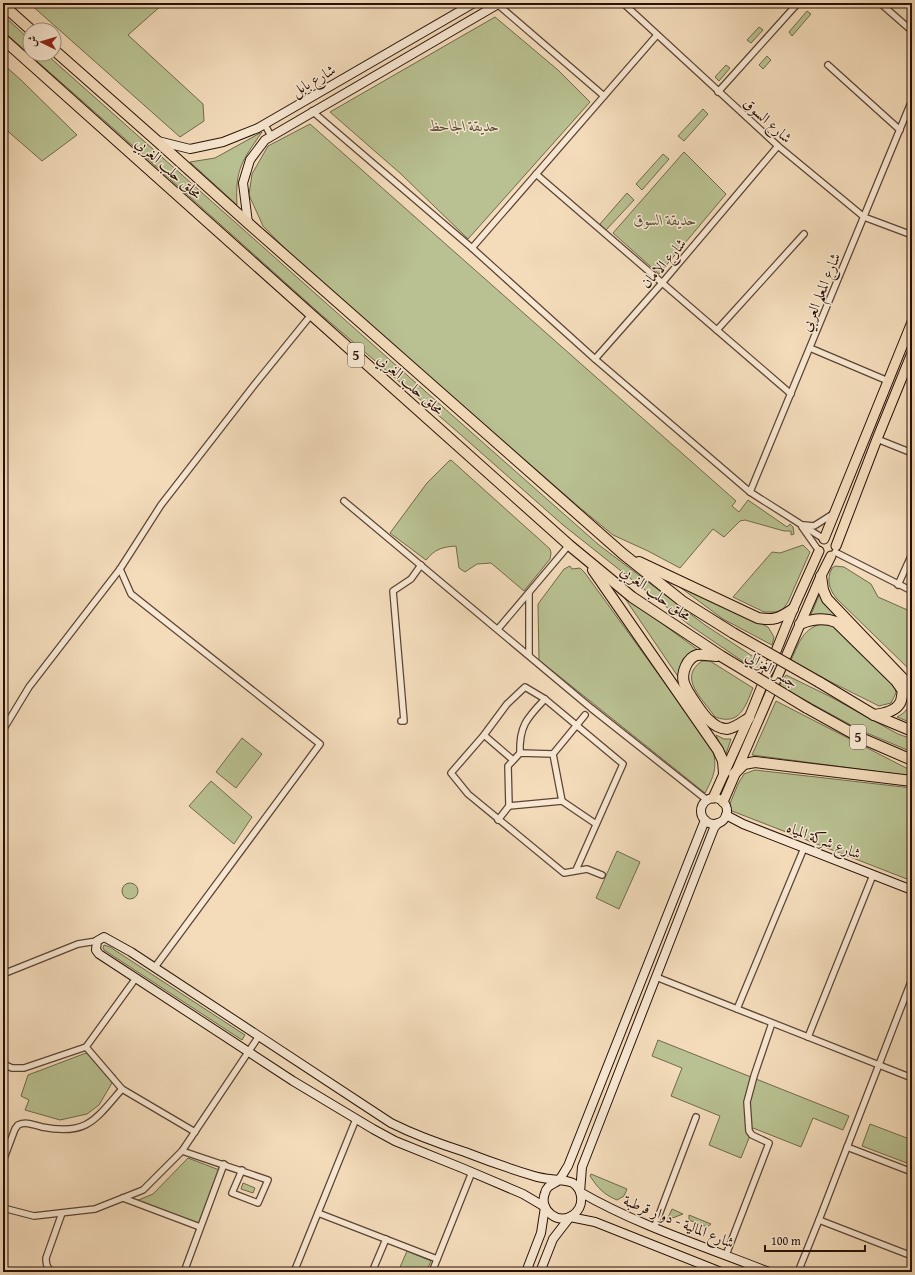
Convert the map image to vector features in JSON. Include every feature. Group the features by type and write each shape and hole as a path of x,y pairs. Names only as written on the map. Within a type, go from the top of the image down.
{"highway":[{"path":"3,5 22,22"},
{"name":"محلق حلب الغربي","path":"3,39 569,546 632,597 721,656"},
{"name":"محلق حلب الغربي","path":"62,57 623,554 682,601 733,633"},
{"path":"623,554 758,618 768,620 781,617 793,609"},
{"path":"587,560 718,750 723,761 724,773"},
{"path":"821,576 822,590 827,599 912,688"},
{"path":"800,624 812,619 827,619 836,622 896,681 903,691 900,704 893,710 874,715"},
{"name":"جسر الغزالي","path":"733,633 874,715"},
{"path":"721,656 697,655 688,661 684,670 683,682 688,692 709,721 717,726 726,729 749,718"},
{"name":"جسر الغزالي","path":"721,656 806,708 861,738 912,760"},
{"name":"5","path":"874,715 912,731"},
{"path":"734,774 744,764 755,762 912,781"}],"main road":[{"path":"834,551 825,556 822,555 819,551 818,545 824,539 912,322"},
{"path":"723,802 821,576 834,551 876,439 912,353"},
{"path":"824,539 832,541 834,551"},
{"path":"710,799 724,773 749,718 793,609 819,551"}],"street":[{"name":"شارع بابل","path":"157,141 190,149 223,142 265,125 474,3"},
{"name":"شارع السوق","path":"623,3 778,146 864,217 912,235"},
{"path":"718,92 798,3"},
{"path":"880,3 912,31"},
{"path":"248,223 243,183 250,160 265,140 498,4 604,96"},
{"path":"472,248 657,35"},
{"path":"828,65 900,130"},
{"name":"شارع المعلم العربي","path":"750,492 912,100"},
{"path":"312,112 472,248 595,359 750,492 824,539"},
{"path":"265,125 271,136"},
{"name":"شارع الامان","path":"595,359 662,283 778,146"},
{"path":"536,174 791,394"},
{"path":"717,330 804,234"},
{"path":"3,730 29,687 120,569 161,505 255,384 312,315"},
{"path":"810,348 888,381"},
{"path":"876,439 912,453"},
{"path":"344,501 591,708 710,799 723,802 726,808 726,815 714,828 582,1167 580,1192 581,1204 575,1214 570,1217 553,1239 540,1272"},
{"path":"801,525 814,526 833,514"},
{"path":"801,525 819,551"},
{"path":"498,629 569,546"},
{"path":"834,551 912,591"},
{"path":"898,585 912,554"},
{"path":"401,721 404,721 393,591 411,579 421,565"},
{"path":"120,569 131,594 320,744 155,967"},
{"path":"529,593 529,655"},
{"path":"576,870 622,764 545,699 525,687 507,704 484,735 451,773 468,794 564,873 587,869 602,875"},
{"path":"520,754 521,734 524,724 545,699"},
{"path":"553,754 585,715"},
{"path":"484,735 513,760"},
{"path":"498,820 509,806 508,766 513,760 520,754 553,754"},
{"path":"553,754 562,801"},
{"path":"710,799 702,806 701,810 703,817 711,824 718,823"},
{"path":"509,806 562,801 596,824"},
{"name":"شارع شركة المياه","path":"726,815 743,824 912,890"},
{"path":"558,1181 568,1166 705,820"},
{"path":"737,1009 804,848"},
{"path":"808,1037 873,875"},
{"path":"3,974 78,944 97,941 104,937 155,967 391,1123 406,1131 427,1139 536,1177 558,1181"},
{"path":"97,941 96,950 98,954 293,1081 395,1141 523,1194 545,1207 553,1216 558,1218 570,1217 595,1222 702,1268 721,1272"},
{"path":"656,977 912,1078"},
{"path":"3,1064 12,1068 24,1068 86,1047 136,978"},
{"path":"798,1272 912,979"},
{"path":"726,1255 769,1142 752,1135 749,1131 747,1102 772,1023"},
{"path":"3,1208 34,1216 96,1209 143,1190 182,1150 259,1036"},
{"path":"86,1047 122,1089 195,1132"},
{"path":"3,1161 18,1124 25,1123 57,1130 73,1130 86,1126 122,1089"},
{"path":"654,1228 696,1117"},
{"path":"294,1272 356,1119"},
{"path":"847,1147 912,1172"},
{"path":"182,1150 242,1170 268,1180 258,1203 232,1193 242,1170"},
{"path":"184,1272 224,1164"},
{"path":"432,1272 472,1172"},
{"path":"526,1272 541,1233 545,1207 543,1202 545,1191 552,1183 563,1180 573,1184 580,1192"},
{"name":"شارع المالية - دوار قرطبة","path":"580,1192 602,1205 654,1228 769,1272"},
{"path":"123,1198 200,1227"},
{"path":"54,1272 48,1268 46,1258 62,1213"},
{"path":"318,1213 437,1259"},
{"path":"819,1220 912,1256"},
{"path":"372,1272 386,1239"}],"green space":[{"path":"29,3 162,3 163,4 128,35 203,104 204,121 180,137 62,32 62,22 50,22"},
{"path":"807,11 811,14 792,36 789,32"},
{"path":"3,15 22,33 22,48 3,31"},
{"name":"حديقة الجاحظ","path":"495,17 558,70 590,102 468,239 401,174 330,112"},
{"path":"759,27 763,30 751,43 747,40"},
{"path":"767,56 771,60 763,69 759,65"},
{"path":"38,62 55,62 599,545 705,625 763,663 757,671 688,624 563,525 317,311"},
{"path":"3,64 77,135 42,161 3,127"},
{"path":"726,65 730,68 719,81 715,77"},
{"path":"703,109 708,114 684,141 678,136"},
{"path":"310,124 736,501 732,506 739,512 748,500 787,527 790,524 793,527 794,534 791,535 791,531 784,531 745,520 740,521 724,537 713,529 680,568 613,535 579,507 297,261 263,226 249,195 252,174 268,146"},
{"path":"262,132 241,166 237,182 237,205 190,162 215,158"},
{"name":"حديقة السوق","path":"684,152 726,194 659,274 613,233"},
{"path":"663,154 669,159 642,190 636,184"},
{"path":"627,193 634,200 606,230 600,224"},
{"path":"451,460 550,549 550,559 524,591 491,563 477,564 465,572 459,568 456,546 439,549 426,560 390,533 427,483"},
{"path":"803,545 810,552 788,602 783,609 778,612 764,612 733,597 772,552 780,553"},
{"path":"570,566 572,569 580,568 585,573 712,748 715,766 711,781 705,793 539,660 538,604 564,569"},
{"path":"835,566 844,567 871,584 878,597 912,612 912,672 834,595 830,588 829,576 832,568"},
{"path":"662,574 768,627 774,637 772,645 723,619"},
{"path":"820,593 823,602 837,617 828,615 810,617"},
{"path":"622,594 698,650 684,662 680,668 679,678"},
{"path":"824,623 834,624 895,687 896,693 891,703 879,706 791,660 806,632"},
{"path":"702,661 710,661 753,688 744,708 736,717 723,719 715,717 699,696 692,681 692,674 695,668"},
{"path":"786,675 829,696 898,734 912,739 912,752 862,731 779,686"},
{"path":"912,697 912,723 897,717 907,709"},
{"path":"776,701 912,771 912,776 752,755"},
{"path":"716,735 724,739 731,739 725,757"},
{"path":"242,738 262,754 236,788 216,772"},
{"path":"755,770 912,788 912,881 732,811 729,806 738,784 744,774"},
{"path":"211,781 252,817 234,844 189,806"},
{"path":"617,851 640,862 619,909 596,898"},
{"path":"130,883 137,888 138,891 133,898 130,899 123,894 122,891 127,884"},
{"path":"104,945 110,947 245,1035 242,1040 104,950"},
{"path":"658,1040 849,1116 843,1130 813,1118 801,1147 753,1128 741,1158 709,1145 720,1116 671,1096 682,1068 652,1056"},
{"path":"86,1053 116,1076 99,1105 87,1114 60,1120 25,1110 29,1100 21,1096 28,1075"},
{"path":"870,1124 912,1140 912,1165 862,1146"},
{"path":"188,1158 222,1171 202,1222 196,1223 136,1201 153,1194"},
{"path":"591,1174 627,1189 624,1196 617,1200 608,1195 596,1184 590,1176"},
{"path":"243,1183 255,1188 253,1193 241,1189"},
{"path":"672,1209 683,1214 667,1220"},
{"path":"689,1215 711,1224 707,1227 689,1220"},
{"path":"407,1251 431,1261 426,1272 398,1272"}]}
